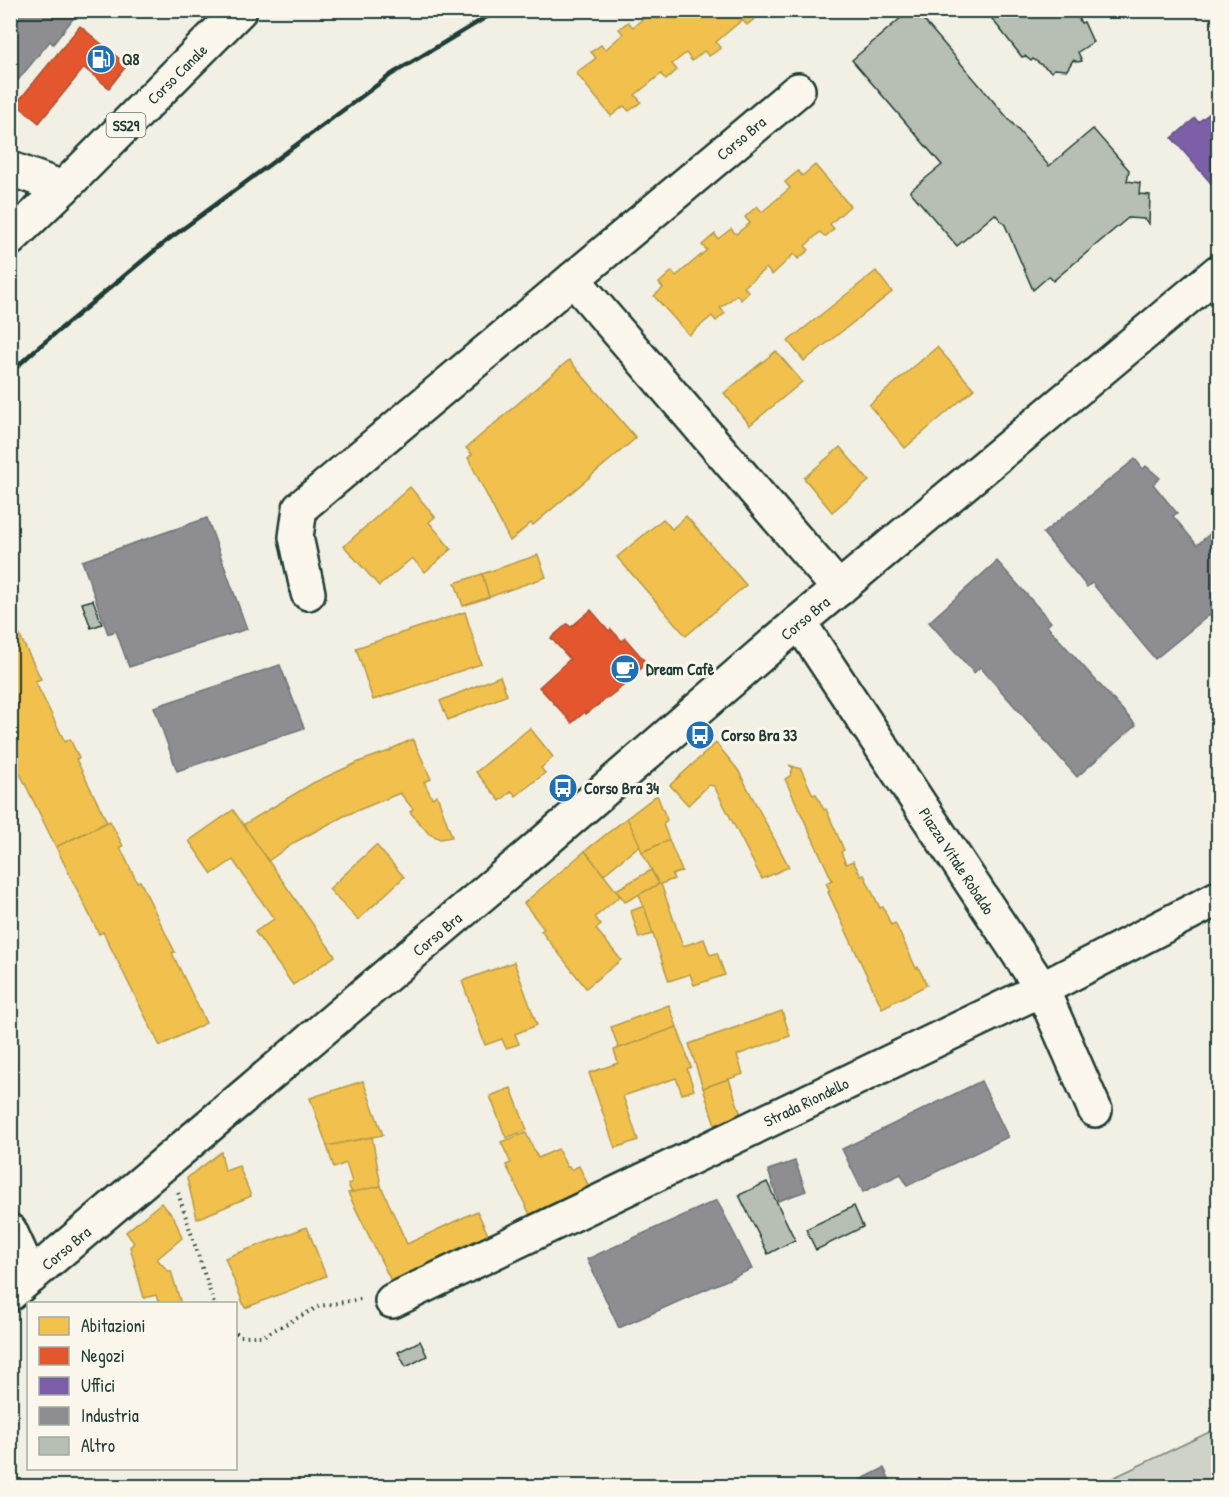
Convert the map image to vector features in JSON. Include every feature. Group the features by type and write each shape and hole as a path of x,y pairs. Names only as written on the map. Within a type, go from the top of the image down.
{"street":[{"name":"Corso Canale","path":"10,239 240,10"},
{"name":"Corso Bra","path":"308,593 296,537 300,508 798,90"},
{"path":"10,171 14,170 63,188"},
{"name":"Corso Bra","path":"10,1231 21,1285 800,622 1218,272"},
{"name":"Corso Bra","path":"573,279 839,589"},
{"name":"Piazza Vitale Robaldo","path":"800,622 1042,989 1095,1110"},
{"name":"Strada Riondello","path":"392,1301 1042,989 1218,898"}],"path":[{"path":"168,1162 213,1302"},
{"path":"237,1334 239,1336 263,1336 320,1306 361,1299 392,1301"}],"shaded area":[{"path":"1218,1428 1218,1486 1096,1486"}],"building: Abitazioni":[{"path":"669,10 756,10 759,15 747,25 742,20 716,42 721,48 709,56 704,51 692,61 686,53 672,64 677,70 666,80 661,74 635,95 641,102 629,111 624,106 611,116 576,73 596,58 591,52 601,45 605,50 623,34 619,29 628,22 633,27 651,12 658,19"},
{"path":"815,165 850,206 830,224 834,229 825,237 820,232 805,246 809,250 798,259 794,254 772,275 766,268 744,287 749,292 741,300 737,295 720,308 725,313 716,321 712,316 689,335 654,296 663,288 659,283 672,271 676,276 707,250 702,245 715,234 718,239 731,229 736,234 750,223 745,217 757,206 762,212 790,188 785,182 798,171 802,176"},
{"path":"876,271 892,292 804,361 788,341"},
{"path":"937,347 974,389 905,448 869,405"},
{"path":"776,351 802,382 750,425 724,393"},
{"path":"569,360 636,438 533,525 531,523 510,541 468,458 472,454 466,448"},
{"path":"840,447 869,481 832,512 804,478"},
{"path":"410,487 435,517 429,522 451,549 425,572 412,558 379,586 344,546"},
{"path":"686,516 746,585 686,636 617,557 663,519 672,529"},
{"path":"538,555 546,577 489,597 482,574"},
{"path":"482,574 489,597 463,606 455,583"},
{"path":"465,612 481,664 373,700 356,648"},
{"path":"10,630 12,633 17,630 41,679 35,681 65,742 70,739 79,758 76,759 107,822 56,847 10,753"},
{"path":"500,676 507,695 448,720 440,701"},
{"path":"530,728 553,757 541,768 545,773 516,796 512,791 500,801 476,772"},
{"path":"413,739 431,779 424,782 432,798 437,795 452,837 440,839 429,834 410,812 413,809 400,793 344,816 297,841 268,861 243,825 313,783"},
{"path":"716,743 738,770 789,867 762,879 714,786 709,785 688,805 670,785"},
{"path":"789,765 801,769 813,795 816,794 824,810 826,809 844,850 841,852 846,864 853,861 861,876 864,875 880,908 883,907 891,925 895,923 916,968 918,967 927,985 882,1008 828,892 830,891 826,883 832,880 785,779 790,776 793,768"},
{"path":"657,795 667,820 663,824 669,840 642,852 627,818"},
{"path":"233,810 335,956 293,985 255,932 274,919 233,860 212,874 189,841"},
{"path":"627,818 640,845 603,875 585,851"},
{"path":"110,821 137,882 140,881 175,952 172,953 206,1023 160,1046 103,932 99,934 56,847"},
{"path":"669,840 682,871 672,875 674,879 661,884 683,946 704,939 710,955 717,953 725,975 694,985 690,974 669,981 639,894 659,884 642,852"},
{"path":"376,845 404,877 358,920 329,889"},
{"path":"585,851 620,896 595,917 601,925 596,929 621,960 586,988 541,931 544,929 524,903"},
{"path":"651,870 659,884 625,902 616,890"},
{"path":"644,906 653,934 639,938 631,911"},
{"path":"514,962 537,1025 515,1034 519,1044 506,1048 502,1039 485,1045 462,981"},
{"path":"669,1005 677,1027 619,1049 611,1027"},
{"path":"782,1011 790,1036 737,1055 743,1074 703,1088 689,1044"},
{"path":"677,1027 691,1067 687,1069 694,1090 682,1094 676,1078 623,1096 638,1140 615,1148 589,1073 618,1063 614,1050"},
{"path":"729,1079 742,1118 717,1131 703,1088"},
{"path":"363,1081 383,1135 327,1146 310,1098"},
{"path":"511,1088 527,1130 506,1138 490,1096"},
{"path":"526,1133 538,1158 558,1149 567,1167 571,1170 579,1166 591,1191 532,1219 506,1165 511,1163 501,1142"},
{"path":"372,1137 381,1186 352,1193 348,1184 352,1182 346,1163 334,1168 327,1146"},
{"path":"221,1152 225,1171 239,1166 251,1196 197,1219 187,1178"},
{"path":"381,1186 407,1244 477,1211 490,1239 393,1285 348,1193"},
{"path":"161,1203 174,1217 182,1238 157,1259 168,1271 171,1271 180,1302 158,1302 156,1295 144,1298 130,1247 134,1243 126,1232"},
{"path":"307,1227 326,1276 245,1308 225,1258"}],"building: Negozi":[{"path":"80,26 127,65 109,88 84,68 39,123 16,104"},
{"path":"591,610 609,631 611,629 622,641 625,638 644,660 643,667 633,675 635,677 572,723 539,687 570,659 551,638 567,624 571,627"}],"building: Uffici":[{"path":"1218,107 1218,185 1215,188 1172,138 1195,118 1198,122"}],"building: Industria":[{"path":"10,10 80,10 53,44 50,41 10,90"},
{"path":"1135,459 1143,469 1146,466 1160,478 1153,484 1177,513 1173,516 1197,545 1213,531 1218,537 1218,608 1155,659 1092,583 1087,587 1043,533"},
{"path":"207,518 247,629 129,667 116,631 108,634 82,561"},
{"path":"997,561 1051,622 1047,626 1136,725 1077,777 980,667 974,673 929,622"},
{"path":"280,665 304,728 177,771 154,707"},
{"path":"981,1081 1008,1137 907,1186 901,1174 863,1192 842,1149"},
{"path":"795,1161 806,1191 778,1201 768,1170"},
{"path":"717,1200 752,1269 619,1328 587,1259"},
{"path":"884,1468 893,1486 848,1486"}],"building: Altro":[{"path":"910,10 915,10 1049,166 1093,129 1129,170 1127,181 1140,183 1139,194 1150,195 1149,224 1144,219 1128,218 1053,281 1049,276 1033,290 1005,225 995,214 957,246 910,191 942,165 852,60"},
{"path":"985,10 1079,10 1077,15 1081,23 1084,22 1093,42 1078,52 1082,61 1073,60 1067,70 1054,69 1052,72 1033,59 1031,61 1025,56 1022,57"},
{"path":"93,600 102,624 91,628 82,603"},
{"path":"767,1182 795,1240 768,1254 739,1195"},
{"path":"854,1206 863,1227 816,1250 806,1229"},
{"path":"420,1341 427,1356 406,1367 398,1352"}],"railway":[{"path":"10,373 165,242 392,74 498,10"}],"place":[{"name":"Q8","path":"101,59"},
{"name":"Dream Cafè","path":"625,669"},
{"name":"Corso Bra 33","path":"700,735"},
{"name":"Corso Bra 34","path":"563,788"}]}
